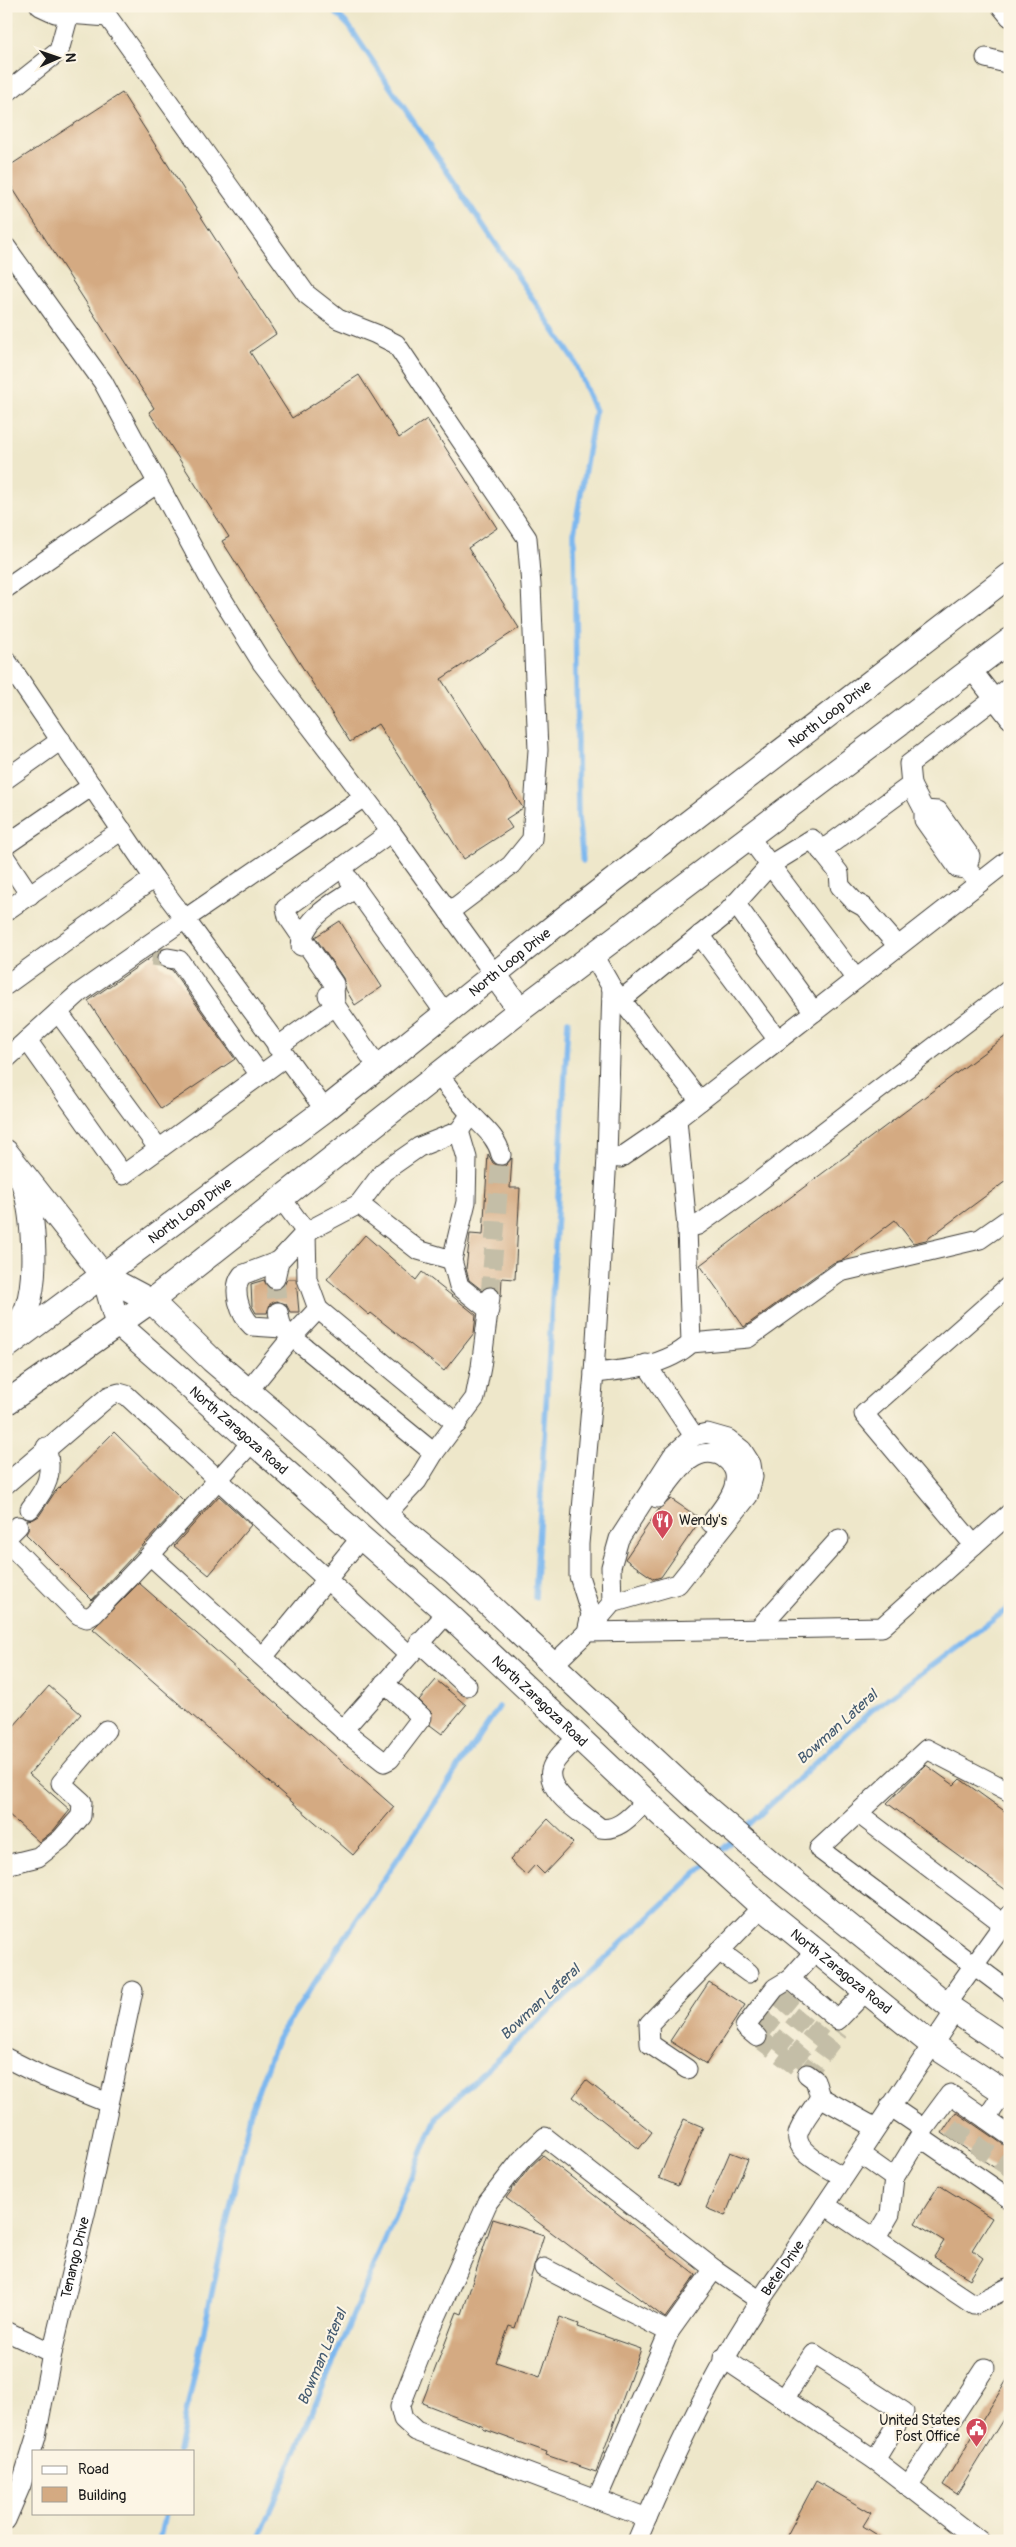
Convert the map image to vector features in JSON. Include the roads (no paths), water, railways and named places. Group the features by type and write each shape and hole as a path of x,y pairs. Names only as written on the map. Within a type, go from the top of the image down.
{"main road":[{"name":"North Loop Drive","path":"6,1345 104,1276 325,1110 494,974 1010,576"},
{"path":"6,1403 151,1300 520,1010 1010,640"},
{"path":"494,974 520,1010"},
{"path":"12,1159 104,1276 117,1323"},
{"path":"6,1345 27,1308 34,1273 25,1185 12,1159"},
{"path":"104,1276 151,1300 212,1360 454,1572 702,1804 770,1862 950,2008 1010,2048"},
{"name":"North Zaragoza Road","path":"117,1323 360,1539 447,1612 646,1801 762,1907 931,2044 1007,2094"},
{"path":"447,1612 469,1612 488,1620 618,1742 644,1750"}],"street":[{"path":"40,6 55,13 108,17 306,294 338,319 396,344 526,538 531,586 538,750 532,839 511,865 450,912"},
{"path":"1002,6 1010,18"},
{"path":"6,93 59,51 69,14"},
{"path":"986,58 1010,64"},
{"path":"6,247 103,382 156,484 208,576 262,663 391,832 494,974"},
{"path":"6,588 156,484"},
{"path":"6,660 154,878 325,1110"},
{"path":"971,669 1010,719"},
{"path":"973,876 958,868 924,820 924,810 910,785 910,764 992,698 1010,687"},
{"path":"6,779 61,740"},
{"path":"898,946 866,909 849,908 829,887 831,862 910,785"},
{"path":"6,845 92,786"},
{"path":"6,1059 79,993 152,956 185,919 364,797"},
{"path":"6,911 122,830"},
{"path":"378,1067 335,1006 334,984 288,917 286,908 391,832"},
{"path":"749,837 856,980"},
{"path":"616,994 700,935 735,903 770,865 812,839 831,862"},
{"path":"607,1157 620,1158 677,1119 898,946 973,876 1010,859"},
{"path":"7,863 30,895"},
{"path":"341,868 445,1013"},
{"path":"6,985 154,878"},
{"path":"302,937 315,916 356,888"},
{"path":"735,903 814,1012"},
{"path":"700,935 778,1040"},
{"path":"593,955 616,994 700,1101"},
{"path":"152,956 179,960 260,1075"},
{"path":"687,1228 698,1225 749,1189 1010,989"},
{"path":"587,1632 591,1614 579,1576 579,1544 594,1372 616,994"},
{"path":"27,1040 123,1175 260,1075 281,1052 335,1006"},
{"path":"58,1012 159,1150"},
{"path":"438,1074 471,1114 494,1138 499,1145 501,1155"},
{"path":"318,1309 284,1326 252,1326 241,1312 237,1288 238,1281 242,1275 279,1261 306,1232 359,1204 383,1172 418,1148 459,1131 471,1114"},
{"path":"677,1119 687,1228 691,1343"},
{"path":"386,1514 417,1481 434,1454 475,1398 482,1367 489,1303 459,1286 452,1260 466,1202 467,1158 459,1131"},
{"path":"281,1198 306,1232 307,1279 318,1309 457,1424"},
{"path":"359,1204 418,1250 452,1260"},
{"path":"594,1372 618,1371 680,1354 691,1343 748,1338 840,1272 980,1239 1010,1218"},
{"path":"275,1279 279,1261"},
{"path":"974,1545 864,1414 1010,1285"},
{"path":"248,1391 284,1326"},
{"path":"284,1326 434,1454"},
{"path":"646,1364 694,1436"},
{"path":"6,1484 46,1447 109,1396 120,1393 126,1395 326,1579 413,1648 467,1686"},
{"path":"553,1665 587,1632 612,1603 678,1584 748,1496 754,1477 751,1464 742,1450 728,1439 707,1433 694,1436 673,1455 619,1539 612,1567 612,1603"},
{"path":"10,1535 79,1615 87,1618 94,1614 252,1442"},
{"path":"30,1509 50,1478 50,1460 46,1447"},
{"path":"619,1539 633,1526 687,1462 699,1454 719,1453 730,1462 736,1473 735,1486 731,1494 661,1590"},
{"path":"587,1632 882,1627 1010,1513"},
{"path":"263,1657 360,1539"},
{"path":"758,1629 839,1540"},
{"path":"150,1554 344,1730 384,1762 390,1759 422,1717 384,1683"},
{"path":"344,1730 413,1648 447,1612"},
{"path":"6,1865 38,1857 61,1840 81,1816 82,1802 61,1783 106,1730"},
{"path":"579,1737 552,1767 549,1777 557,1793 600,1828 608,1830 616,1827 646,1801"},
{"path":"1010,1792 927,1749 819,1849 1010,1992"},
{"path":"859,1814 1008,1923"},
{"path":"687,2069 650,2044 649,2024 762,1907"},
{"name":"Betel Drive","path":"637,2541 706,2389 723,2358 759,2300 860,2154 931,2044 974,1965 1008,1923"},
{"path":"794,1987 816,1950"},
{"path":"719,1952 749,1973"},
{"path":"757,2037 745,2027 774,1988 794,1987 833,2022 866,1991"},
{"name":"Tenango Drive","path":"6,2520 21,2485 36,2437 52,2353 91,2189 133,1990"},
{"path":"6,2058 44,2077 108,2103"},
{"path":"807,2074 815,2080 820,2097 876,2128"},
{"path":"876,2238 890,2214 894,2178 922,2133 950,2094 988,2124 1007,2094"},
{"path":"820,2097 798,2132 798,2141 803,2150 843,2177"},
{"path":"890,2106 922,2133 973,2163 997,2180 1010,2199"},
{"path":"647,2518 416,2431 403,2419 400,2407 429,2333 488,2202 521,2160 544,2137 714,2269 759,2300"},
{"path":"860,2154 894,2178"},
{"path":"825,2205 974,2305 1010,2287"},
{"path":"544,2268 669,2332"},
{"path":"597,2499 669,2332 714,2269"},
{"path":"6,2331 52,2353"},
{"path":"784,2399 814,2354 904,2412 875,2460"},
{"path":"723,2358 875,2460 980,2541"},
{"path":"908,2486 985,2368"}],"waterway":[{"path":"329,6 349,26 574,360 595,411 574,533 578,817 583,861"},
{"path":"535,1597 568,1021"},
{"name":"Bowman Lateral","path":"742,1831 872,1710 1010,1607"},
{"path":"178,2450 251,2110 277,2039 499,1707"},
{"name":"Bowman Lateral","path":"714,1857 735,1838"},
{"name":"Bowman Lateral","path":"258,2541 437,2116 707,1863"},
{"path":"159,2541 165,2514"}],"tunnel":[{"path":"152,956 168,958"},
{"path":"490,1296 501,1155"},
{"path":"275,1279 278,1312"},
{"path":"792,1995 757,2037 807,2074 839,2031"},
{"path":"775,2050 809,2008"},
{"path":"791,2062 825,2021"},
{"path":"954,2141 969,2118"},
{"path":"977,2157 993,2134"},
{"path":"1001,2173 1010,2159"}],"place":[{"name":"Wendy's","path":"663,1539"},
{"name":"United States Post Office","path":"976,2447"}]}
